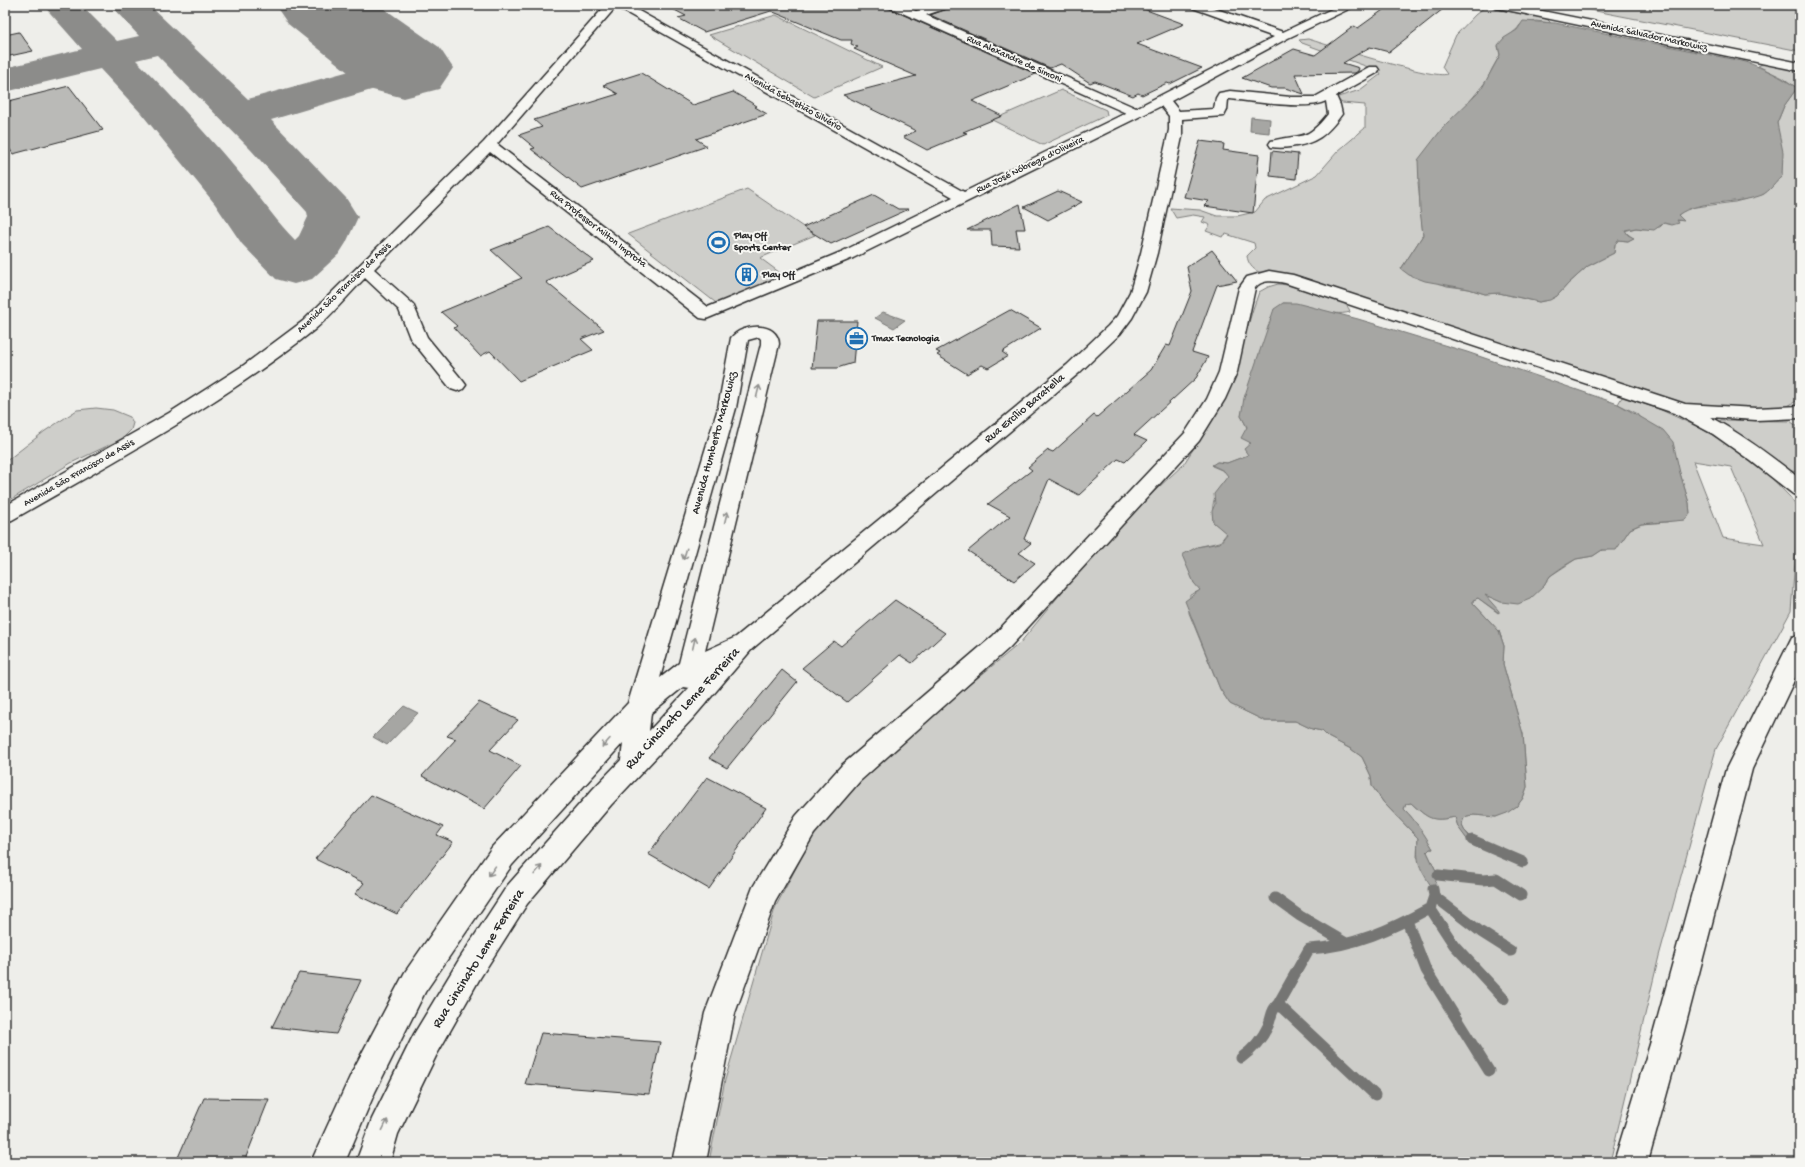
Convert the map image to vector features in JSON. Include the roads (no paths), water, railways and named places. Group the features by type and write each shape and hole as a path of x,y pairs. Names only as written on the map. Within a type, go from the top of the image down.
{"street":[{"name":"Rua Alexandre de Simoni","path":"893,5 1136,113"},
{"path":"916,15 946,5"},
{"path":"1194,5 1284,36"},
{"name":"Rua José Nóbrega d'Oliveira","path":"706,314 847,255 1163,100 1284,36 1349,5"},
{"name":"Avenida Salvador Markowicz","path":"1497,5 1800,67"},
{"name":"Avenida Salvador Markowicz","path":"1526,5 1800,59"},
{"name":"Avenida São Francisco de Assis","path":"5,515 176,417 250,369 309,325 489,145 615,6"},
{"name":"Avenida Sebastião Silvério","path":"615,6 963,197"},
{"path":"1163,100 1176,115 1219,113 1221,111 1223,96 1230,95 1311,102 1317,101 1373,70"},
{"path":"1276,144 1300,142 1316,136 1335,114 1334,105 1329,94"},
{"name":"Rua Ercílio Baratella","path":"744,643 1073,369 1114,330 1124,318 1138,292 1149,253 1175,137 1176,115"},
{"name":"Rua Professor Milton Improta","path":"489,145 706,314"},
{"path":"364,269 407,308 419,338 457,385"},
{"path":"689,1162 720,1013 763,896 805,825 851,773 1001,642 1192,437 1216,399 1228,372 1247,288 1253,280 1269,276 1287,278 1681,409 1720,430 1758,456 1800,489"},
{"name":"Avenida Humberto Markowicz","path":"633,763 639,708 727,408 735,373 739,341 746,334 757,332 764,333 770,338 770,344 688,669 685,710"},
{"path":"1681,409 1756,414 1800,412"},
{"name":"Rua Cincinato Leme Ferreira","path":"328,1162 364,1081 415,982 502,856 639,708 688,669 744,643"},
{"name":"Rua Cincinato Leme Ferreira","path":"373,1162 383,1130 425,1045 470,968 517,895 633,763 685,710 744,643"},
{"path":"1631,1162 1669,1031 1739,769 1800,644"}],"waterway":[{"path":"1472,840 1523,862"},
{"path":"1438,875 1483,880 1496,879 1521,895"},
{"path":"1433,889 1434,896"},
{"path":"1430,908 1434,896"},
{"path":"1434,896 1481,932 1511,951"},
{"path":"1275,898 1300,916 1346,943"},
{"path":"1278,1004 1309,949 1341,945 1372,936 1430,908"},
{"path":"1430,908 1454,945 1504,999"},
{"path":"1407,921 1426,970 1489,1071"},
{"path":"1241,1058 1260,1040 1266,1031 1274,1009 1278,1004"},
{"path":"1278,1004 1375,1095"}],"place":[{"name":"Play Off Sports Center","path":"719,242"},
{"name":"Play Off","path":"747,275"},
{"name":"Tmax Tecnologia","path":"856,339"}]}
